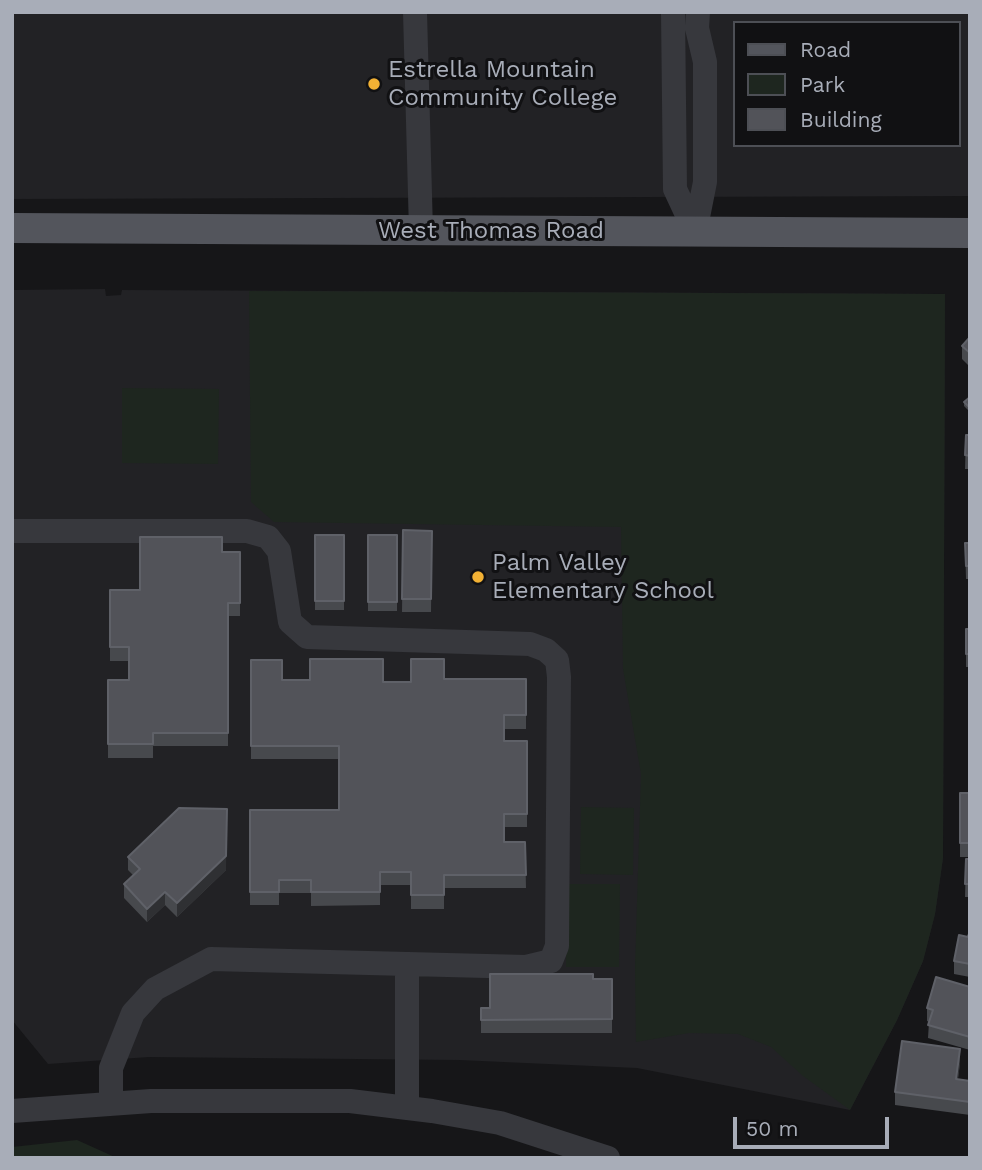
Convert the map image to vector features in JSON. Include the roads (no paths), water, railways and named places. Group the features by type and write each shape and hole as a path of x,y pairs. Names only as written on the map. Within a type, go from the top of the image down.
{"main road":[{"name":"West Thomas Road","path":"12,228 970,233"}],"street":[{"path":"415,12 421,230"},
{"path":"673,12 675,189 695,232"},
{"path":"695,232 705,183 705,62 697,28 698,12"},
{"path":"12,531 247,531 268,537 279,551 290,622 307,637 530,644 546,650 557,660 557,946 551,961 526,967 211,959 155,989 133,1013 111,1068 111,1104"},
{"path":"407,964 407,1108"},
{"path":"12,1111 151,1101 350,1101 500,1123 608,1158"}],"place":[{"name":"Estrella Mountain Community College","path":"374,84"},
{"name":"Palm Valley Elementary School","path":"478,577"}]}
